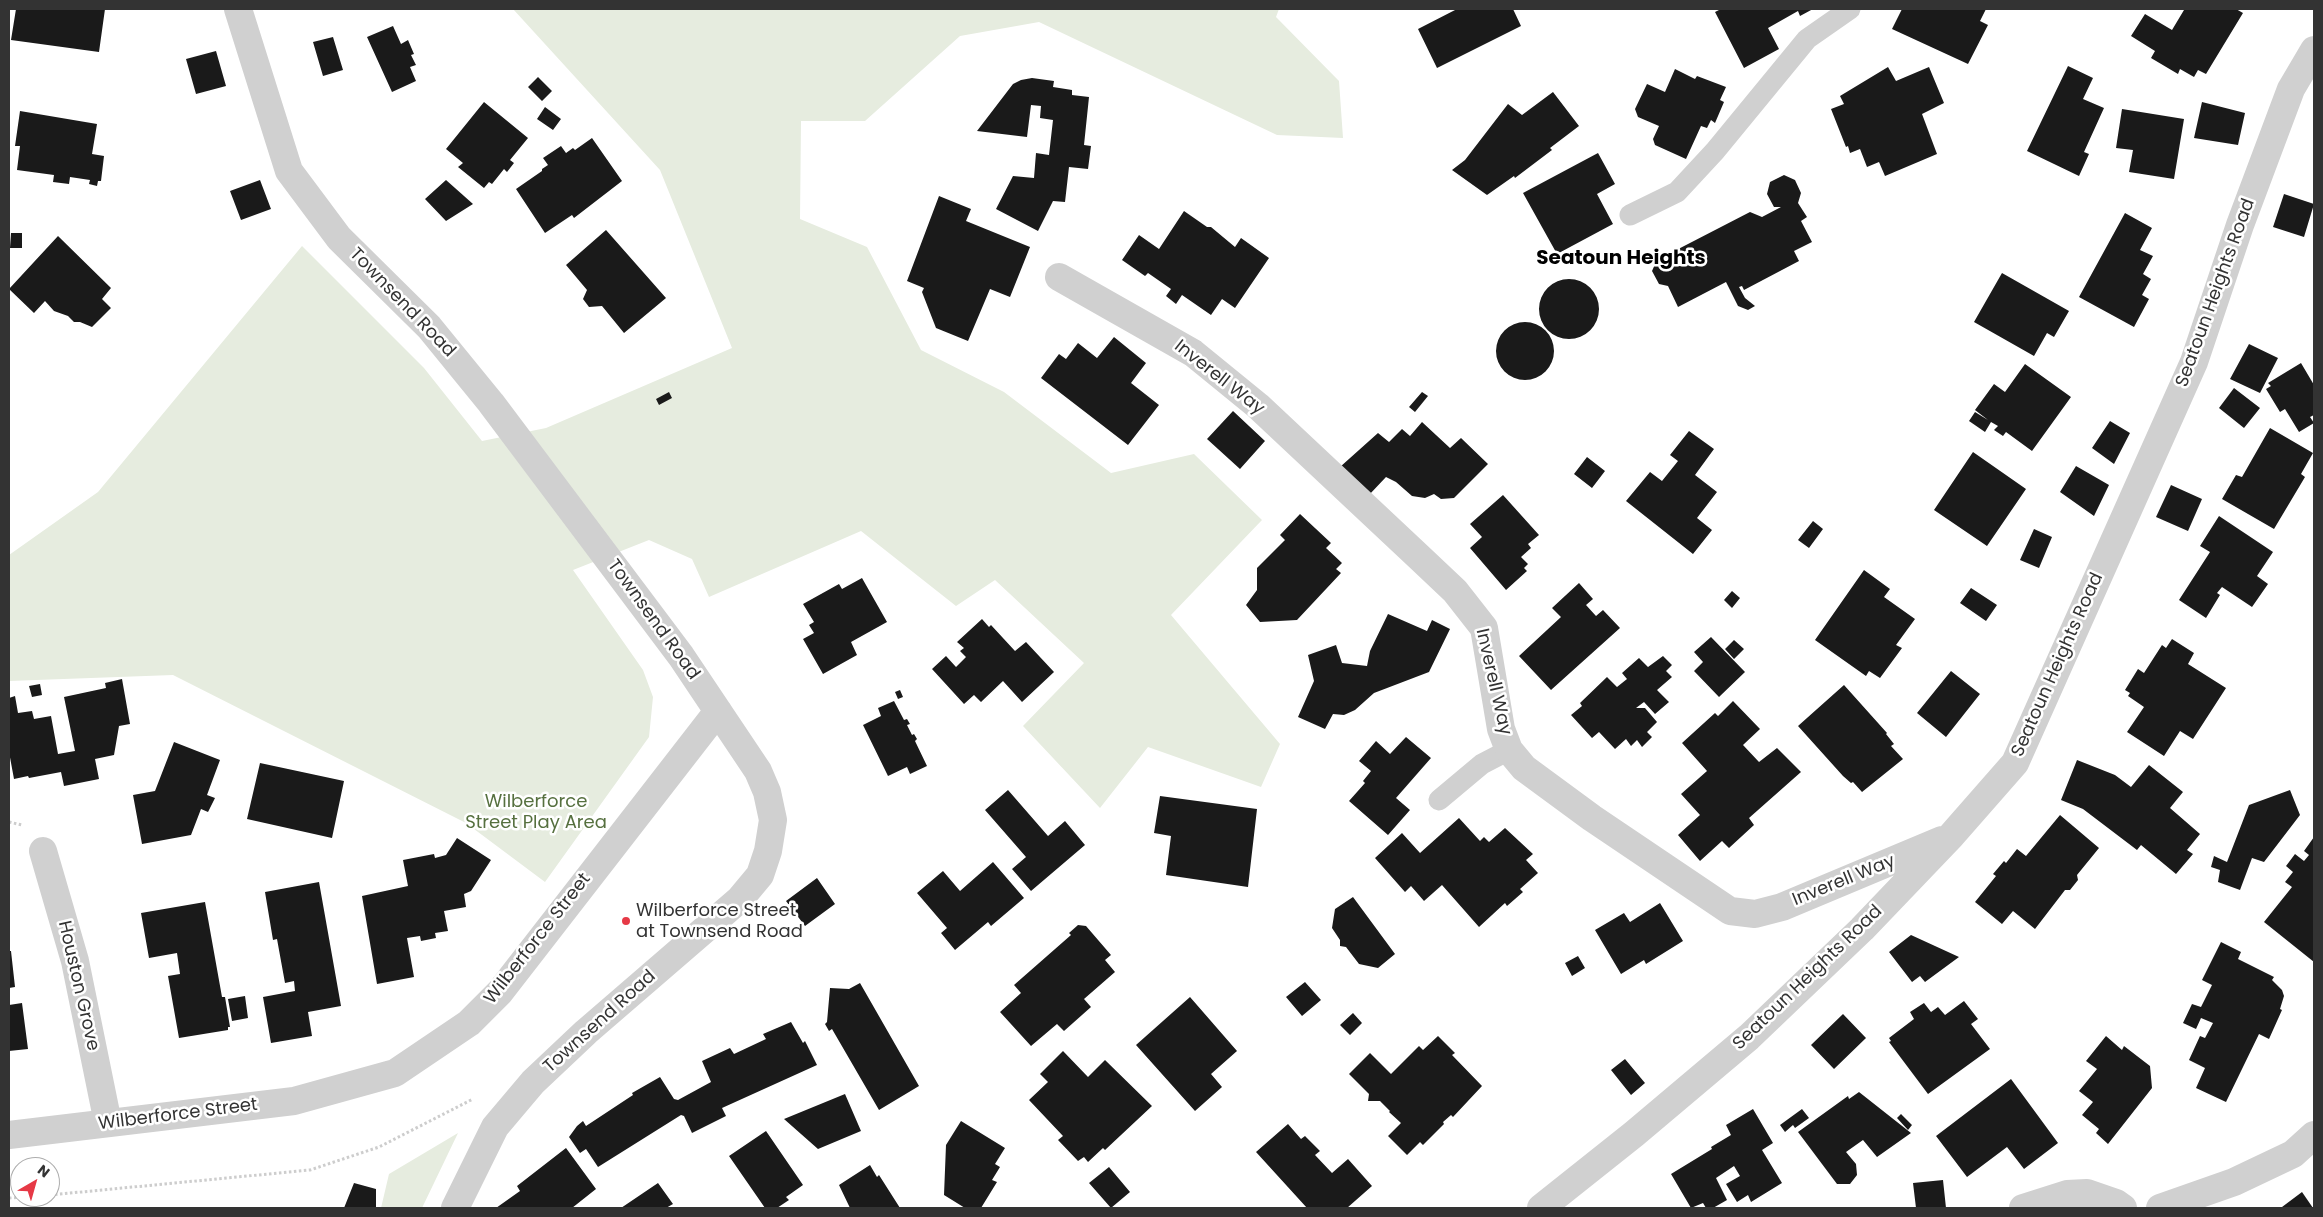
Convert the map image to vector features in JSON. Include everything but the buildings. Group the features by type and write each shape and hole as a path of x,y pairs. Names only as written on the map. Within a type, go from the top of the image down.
{"street":[{"name":"Townsend Road","path":"238,9 289,171 339,238 429,327 491,403 681,656 758,771 767,792 774,820 768,851 760,874 740,898 586,1032 534,1082 495,1127 455,1208"},
{"name":"Seatoun Heights Road","path":"1541,1208 1634,1134 1749,1037 1862,929 1951,836 2015,763 2194,362 2240,226 2291,89 2314,50"},
{"name":"Inverell Way","path":"1058,277 1193,353 1258,406 1455,591 1484,628 1501,729 1509,750 1524,768 1592,818 1730,911 1755,914 1782,906 1951,836"},
{"name":"Wilberforce Street","path":"9,1135 294,1101 395,1073 469,1023 500,992 718,711"},
{"name":"Houston Grove","path":"43,851 76,960 108,1123"},
{"path":"2160,1208 2242,1178 2293,1154 2314,1135"},
{"path":"2023,1208 2067,1194 2087,1193 2116,1203 2123,1208"}],"lane":[{"path":"1630,215 1677,192 1715,151 1807,39 1850,9"},
{"path":"1439,800 1482,764 1509,750"}],"path":[{"path":"60,1194 310,1170 380,1147 494,1089 514,1104"}],"green space":[{"name":"Wilberforce Street Play Area","path":"513,9 1279,9 1276,17 1339,81 1343,138 1277,135 1039,22 960,36 865,121 801,121 800,219 867,247 921,350 1004,392 1111,473 1194,454 1262,520 1171,615 1280,744 1261,787 1148,747 1100,808 1023,726 1084,663 995,580 956,606 861,531 709,597 692,559 649,540 573,570 643,670 653,697 649,737 545,882 466,823 173,675 9,681 9,555 98,492 302,246 424,368 482,441 546,428 732,348 660,170"},
{"path":"458,1133 422,1208 381,1208 389,1174"}],"place":[{"name":"Wilberforce Street at Townsend Road","path":"626,921"}],"district":[{"name":"Seatoun Heights","path":"1621,259"}]}
